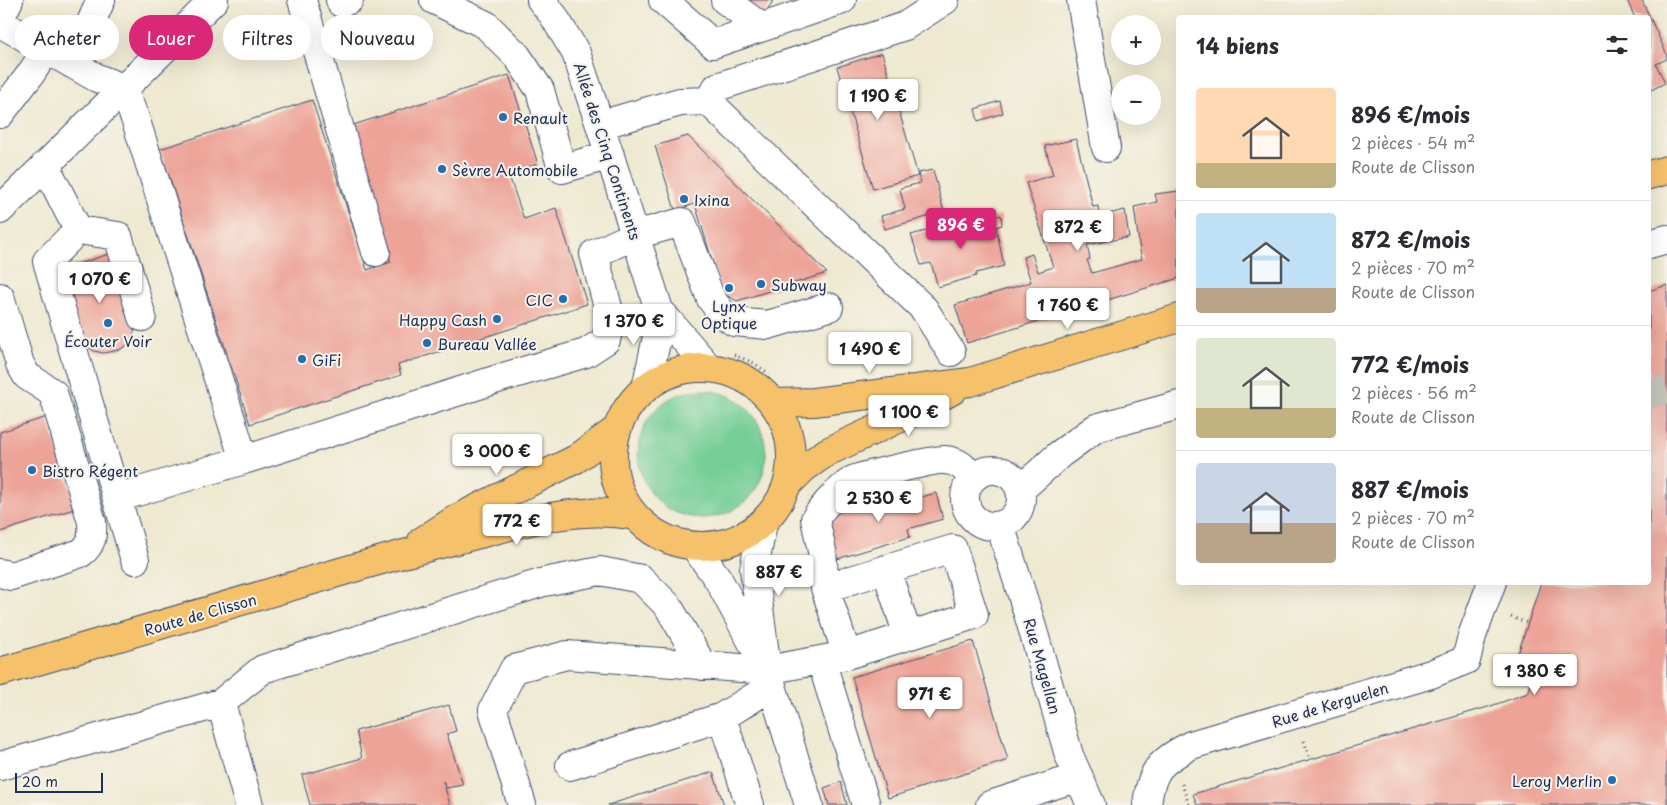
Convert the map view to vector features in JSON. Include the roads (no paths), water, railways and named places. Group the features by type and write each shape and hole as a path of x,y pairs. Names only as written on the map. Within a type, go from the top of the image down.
{"main road":[{"path":"1651,174 1667,170"},
{"name":"Route de Clisson","path":"773,402 814,402 970,382 1176,319"},
{"name":"Route de Clisson","path":"709,368 734,374 756,385 773,402 782,415 788,429 792,456 788,482 778,505 763,523 735,540 719,545 695,546 672,542 652,531 635,516 624,500 616,481 613,455 617,429 624,414 646,388 665,376 686,369 709,368"},
{"name":"Route de Clisson","path":"788,482 827,452 909,414 970,382"},
{"name":"Route de Clisson","path":"399,555 456,519 576,459 617,429"},
{"name":"Route de Clisson","path":"0,672 399,555 562,514 617,512 635,516"}],"street":[{"path":"9,0 0,21 15,30"},
{"path":"72,64 100,0"},
{"path":"0,210 214,0"},
{"path":"302,0 376,252"},
{"path":"340,0 340,3 349,0"},
{"path":"434,0 486,25 517,56 540,90 562,169 610,155"},
{"path":"663,0 713,44 842,0"},
{"path":"725,0 761,27"},
{"path":"708,101 718,87 905,26 945,0"},
{"path":"1081,0 1106,148"},
{"name":"Allée des Cinq Continents","path":"552,5 576,53 659,310 709,368"},
{"path":"0,114 30,76 39,60"},
{"path":"65,60 97,78 124,88 244,460"},
{"path":"600,125 680,102 708,101 924,309 951,352"},
{"path":"45,165 78,230"},
{"path":"116,498 586,353 606,340 611,319 594,254 635,235 682,222 711,300 722,314 734,322 768,325 829,307"},
{"path":"78,230 118,236 142,316"},
{"path":"78,230 47,261 135,560"},
{"path":"1651,243 1667,239"},
{"path":"0,298 20,364 27,376 53,393 92,522 93,534 87,548 81,553 11,576 0,573"},
{"name":"Allée des Cinq Continents","path":"646,388 656,342 659,310"},
{"path":"1020,490 1060,454 1096,428 1176,405"},
{"path":"866,805 834,657 822,552 815,519 822,508 854,480 943,460 963,465 973,478"},
{"path":"990,469 1009,475 1016,482 1020,490 1021,499 1016,515 1000,526 982,524 972,517 965,504 964,494 967,485 981,472 990,469"},
{"path":"825,588 953,549 963,536 972,517"},
{"path":"763,523 754,569 770,678 809,805"},
{"name":"Rue Magellan","path":"1000,526 1029,617 1069,755 1091,805"},
{"path":"695,546 718,579 770,678"},
{"path":"570,766 722,717 770,678 974,615 953,549"},
{"path":"886,569 908,636"},
{"path":"0,766 221,703 263,669 544,582 600,571 641,579 668,606 703,666"},
{"name":"Rue de Kerguelen","path":"1147,805 1152,780 1159,766 1170,756 1191,745 1431,674 1466,660 1472,636 1491,585"},
{"path":"522,805 493,710 514,669 567,655 703,666 770,678"},
{"path":"221,703 249,805"},
{"path":"722,717 750,805"},
{"path":"990,805 1079,777"}],"tunnel":[{"path":"1651,393 1667,389"}],"place":[{"name":"Renault","path":"503,117"},
{"name":"Sèvre Automobile","path":"442,169"},
{"name":"Ixina","path":"684,199"},
{"name":"Subway","path":"761,284"},
{"name":"Lynx Optique","path":"729,288"},
{"name":"CIC","path":"563,299"},
{"name":"Happy Cash","path":"497,319"},
{"name":"Écouter Voir","path":"108,323"},
{"name":"Bureau Vallée","path":"427,343"},
{"name":"GiFi","path":"302,359"},
{"name":"Bistro Régent","path":"32,470"},
{"name":"Leroy Merlin","path":"1612,780"}]}
